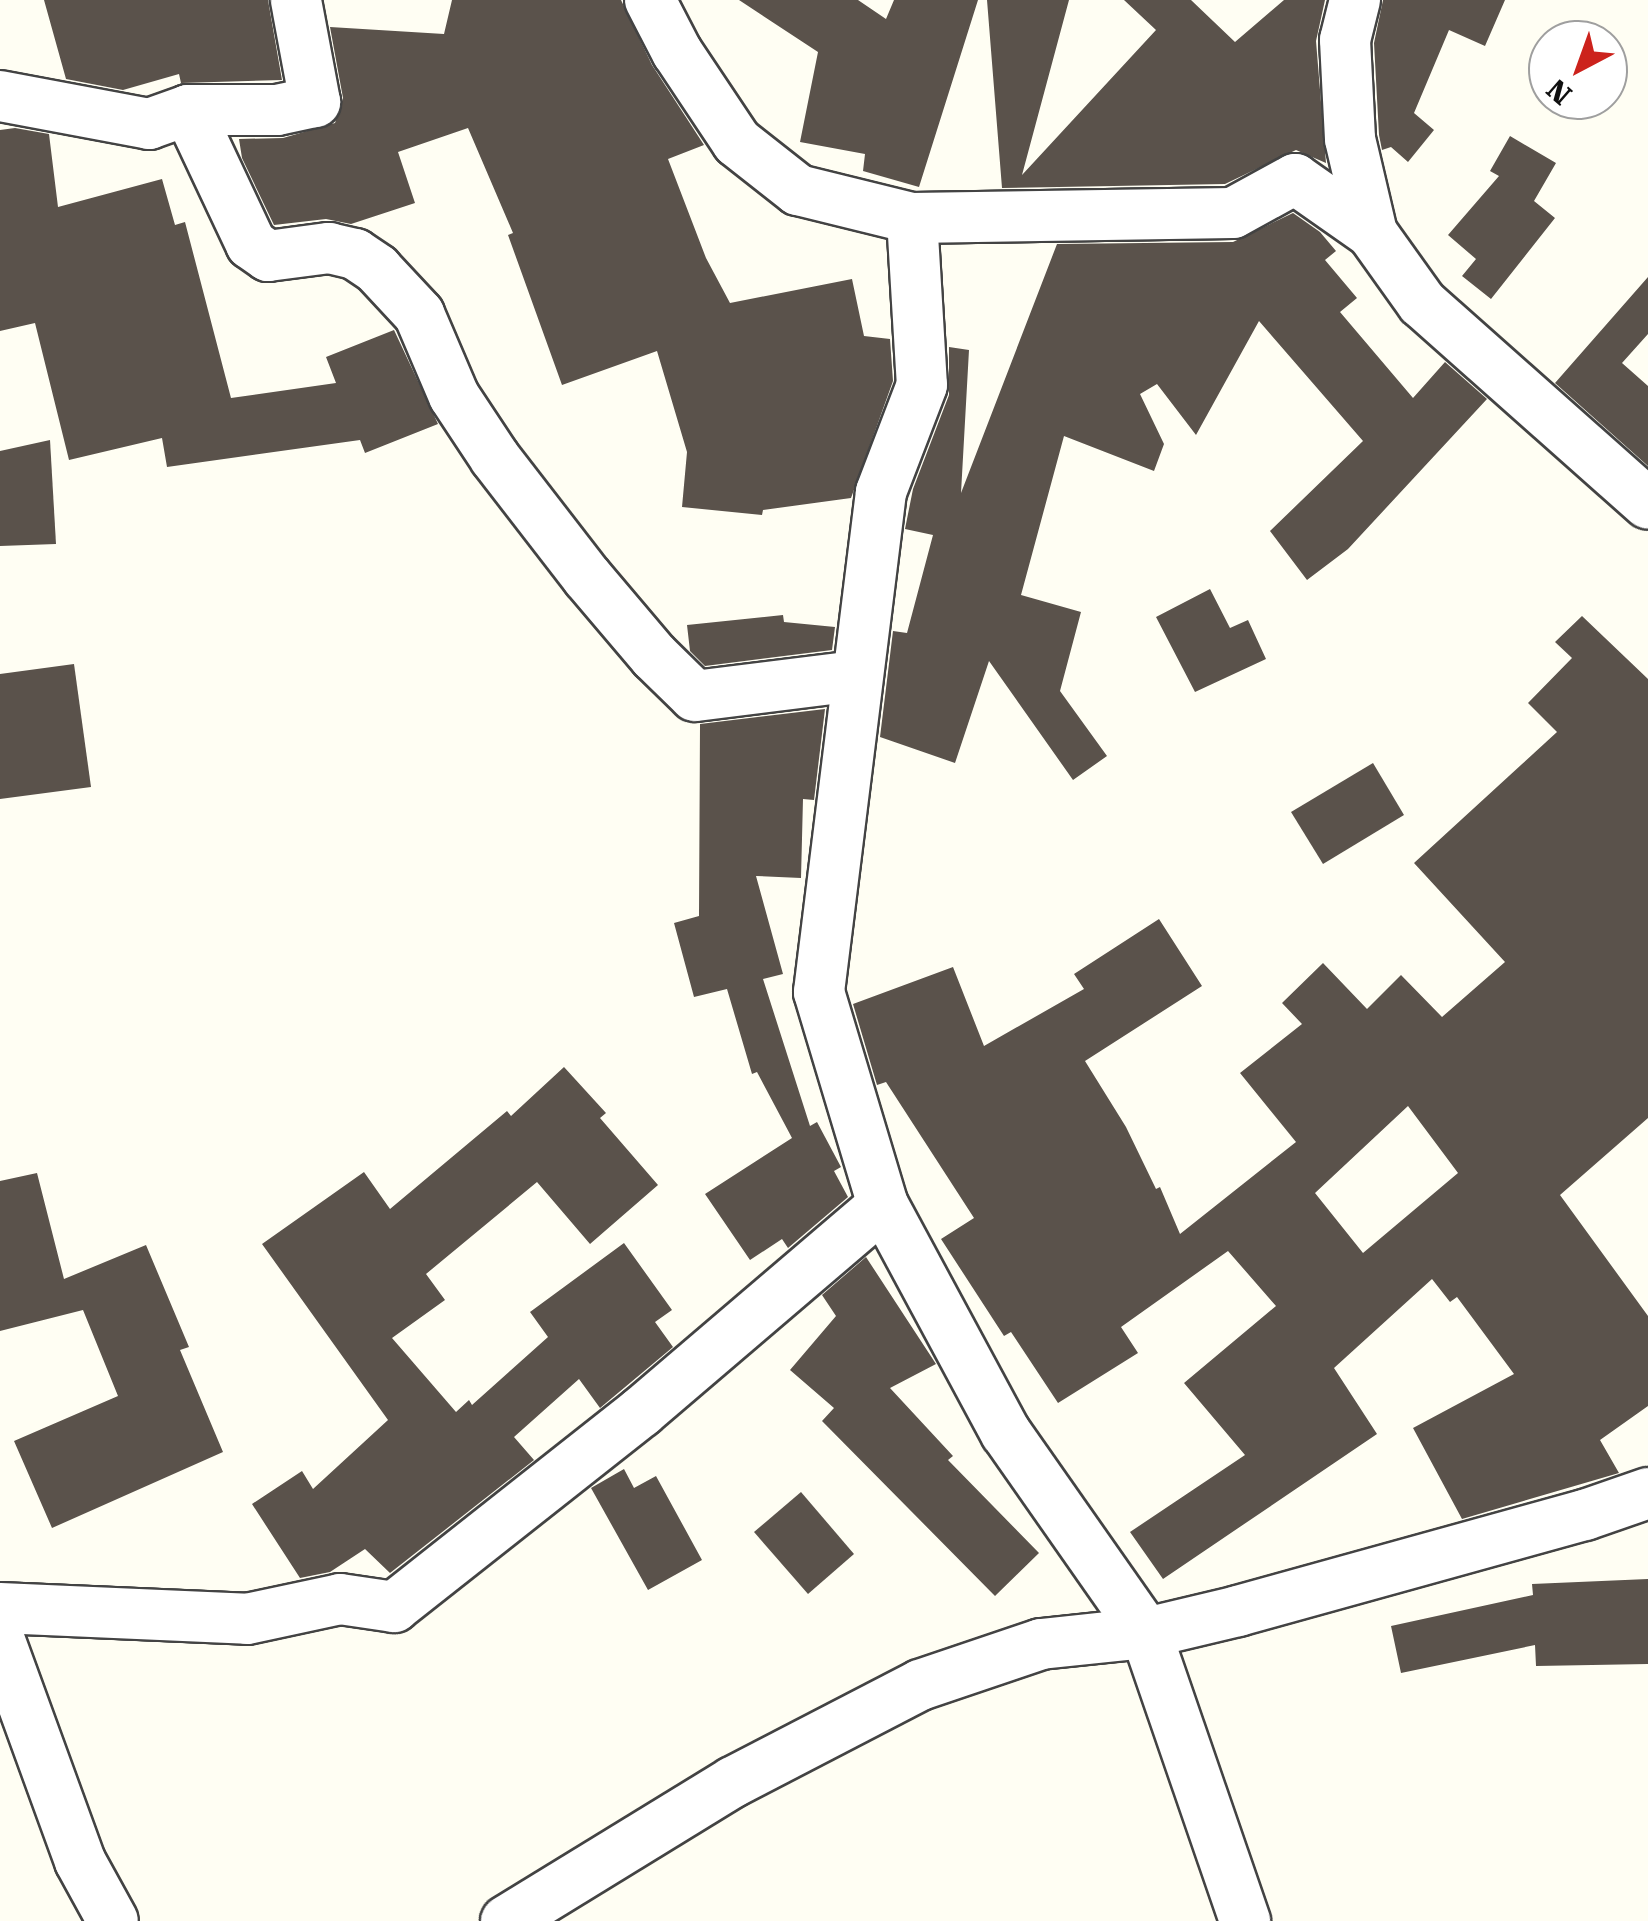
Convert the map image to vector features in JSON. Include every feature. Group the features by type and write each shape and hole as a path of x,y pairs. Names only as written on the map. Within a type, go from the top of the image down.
{"street":[{"path":"0,96 149,124 188,110 277,110 315,102 296,0"},
{"path":"650,0 677,52 737,142 798,190 912,218 1233,213 1295,179 1372,232 1422,303 1648,504"},
{"path":"1355,0 1345,40 1350,139 1372,232"},
{"path":"188,110 251,244 268,256 329,248 355,254 377,268 419,314 454,396 495,458 609,603 695,696 855,700"},
{"path":"912,218 922,385 881,492 819,992 883,1206 1006,1433 1146,1633 1245,1921"},
{"path":"0,1608 247,1620 340,1599 394,1606 641,1412 883,1206"},
{"path":"506,1921 732,1782 920,1685 1041,1644 1146,1633 1585,1515 1648,1493"},
{"path":"0,1641 80,1861 113,1921"}],"building":[{"path":"44,0 268,0 282,80 181,83 179,74 123,90 66,79"},
{"path":"452,0 621,0 652,65 704,145 668,159 706,258 730,303 852,279 864,336 890,339 893,381 851,498 763,510 762,515 682,507 687,452 657,351 562,385 508,235 513,233 468,128 398,152 415,203 351,224 326,219 274,225 242,158 239,139 283,138 335,123 343,98 330,27 444,34"},
{"path":"739,0 858,0 886,19 894,0 978,0 919,187 863,171 865,154 800,142 818,52"},
{"path":"987,0 1069,0 1022,175 1156,30 1124,0 1191,0 1235,42 1284,0 1325,0 1316,41 1326,163 1296,150 1225,184 1002,188"},
{"path":"1383,0 1505,0 1485,46 1449,30 1414,113 1434,130 1408,162 1391,147 1382,150 1379,135 1374,43"},
{"path":"15,128 49,134 58,207 162,179 175,225 185,222 231,398 336,383 326,357 394,330 438,424 365,453 360,440 167,467 162,438 69,460 35,323 0,331 0,130"},
{"path":"1510,136 1556,163 1534,201 1555,218 1491,299 1462,276 1476,259 1448,235 1499,176 1490,171"},
{"path":"1293,213 1320,232 1336,251 1325,260 1357,298 1340,312 1413,398 1445,362 1487,399 1348,549 1307,580 1270,531 1363,441 1259,321 1196,435 1157,384 1140,394 1164,444 1154,471 1064,436 1021,595 1081,612 1060,691 1107,756 1073,780 989,661 955,763 880,737 893,631 907,633 933,535 905,529 913,489 949,395 949,347 969,350 961,493 1057,244 1233,242"},
{"path":"1648,277 1648,334 1622,363 1648,386 1648,466 1555,383"},
{"path":"50,440 56,544 0,546 0,451"},
{"path":"1210,589 1230,628 1248,620 1266,659 1195,692 1156,617"},
{"path":"783,615 784,622 835,627 832,650 705,666 690,651 687,625"},
{"path":"1582,616 1648,679 1648,1118 1560,1195 1648,1316 1648,1406 1600,1440 1619,1473 1462,1519 1413,1428 1514,1374 1457,1297 1450,1302 1432,1279 1334,1368 1377,1434 1163,1579 1130,1532 1245,1455 1184,1383 1276,1306 1228,1251 1121,1327 1138,1353 1058,1403 1011,1332 1004,1336 941,1239 974,1218 886,1082 877,1085 853,1004 953,967 984,1046 1084,989 1074,974 1159,919 1202,986 1085,1061 1126,1127 1156,1189 1160,1187 1180,1234 1296,1142 1240,1073 1302,1024 1282,1003 1323,963 1367,1009 1401,975 1442,1017 1505,962 1414,863 1557,732 1528,703 1572,658 1555,642","holes":["1408,1106 1458,1173 1363,1253 1315,1193"]},
{"path":"74,664 91,787 0,799 0,674"},
{"path":"825,709 814,800 803,799 801,878 756,876 783,974 763,979 810,1126 817,1122 841,1167 834,1171 848,1197 788,1248 782,1239 750,1260 705,1194 792,1138 757,1072 752,1074 727,989 694,997 674,923 699,916 700,724"},
{"path":"1373,763 1404,815 1323,864 1291,812"},
{"path":"564,1067 606,1113 600,1118 658,1185 590,1244 537,1182 426,1274 445,1300 392,1338 456,1412 469,1400 472,1405 548,1337 530,1312 624,1243 672,1310 655,1322 673,1347 600,1408 579,1379 514,1437 534,1460 390,1573 365,1549 330,1572 300,1578 252,1504 302,1471 313,1489 388,1420 262,1244 364,1172 390,1209 507,1111 511,1116"},
{"path":"37,1173 64,1279 146,1245 189,1347 180,1350 223,1452 52,1528 14,1441 118,1396 83,1310 0,1331 0,1181"},
{"path":"866,1257 936,1364 890,1388 953,1456 948,1460 1039,1553 995,1596 822,1421 834,1408 790,1370 836,1316 822,1295"},
{"path":"624,1469 634,1488 656,1476 702,1560 648,1590 591,1488"},
{"path":"801,1492 854,1554 808,1594 754,1532"},
{"path":"1648,1579 1648,1664 1536,1666 1535,1645 1401,1673 1391,1626 1533,1595 1532,1584"}]}
